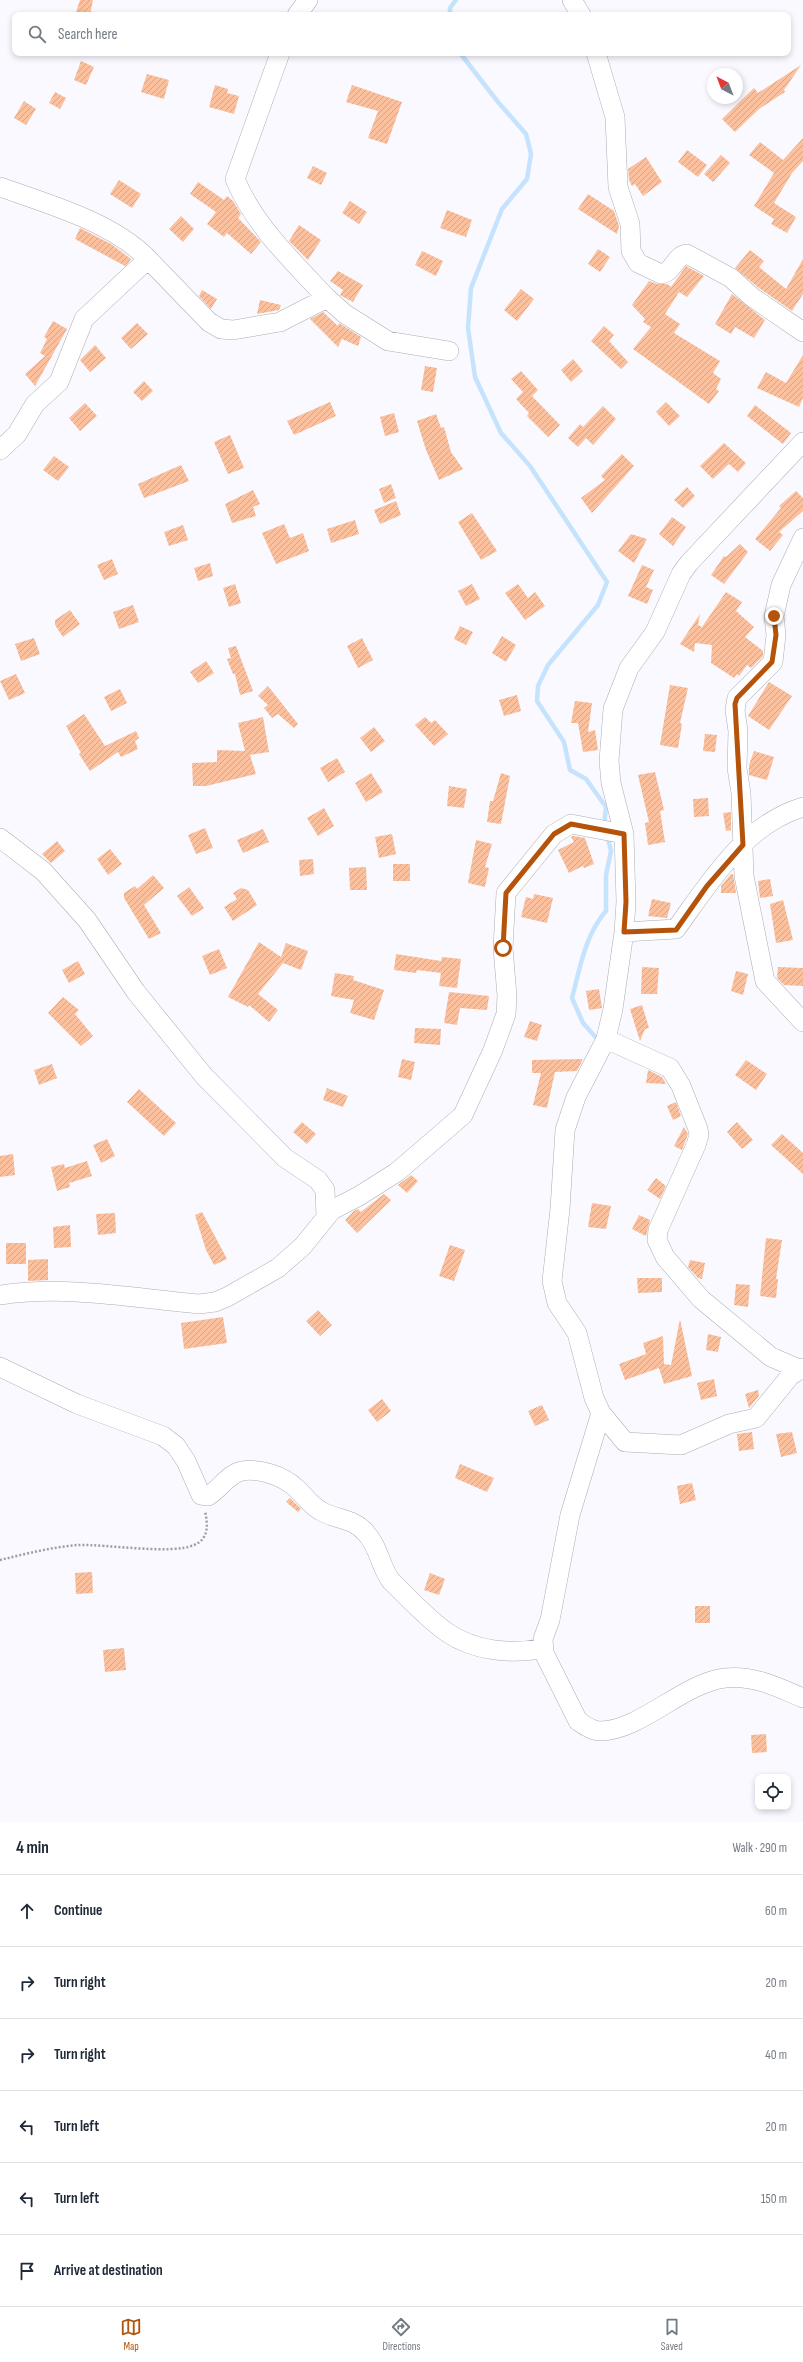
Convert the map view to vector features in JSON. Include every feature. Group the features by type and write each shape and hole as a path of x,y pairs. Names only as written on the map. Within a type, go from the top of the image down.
{"street":[{"path":"299,12 308,0"},
{"path":"572,0 579,12"},
{"path":"279,56 235,179 250,206 284,252 327,298 351,318 388,341 449,351"},
{"path":"597,56 615,117 618,186 630,224 630,251 634,258 638,263 661,274 669,271 677,260 687,254 731,278 752,297 803,332"},
{"path":"0,187 70,212 126,240 148,259 209,322 221,329 233,330 280,322 327,298"},
{"path":"0,450 17,434 39,400 59,382 84,319 148,259"},
{"path":"606,1039 670,1068 681,1086 698,1129 699,1135 696,1145 658,1230 658,1240 665,1257 701,1299 771,1358 801,1369 782,1385 756,1418 729,1424 687,1444 624,1442 601,1413 594,1398 577,1333 557,1303 552,1281 560,1209 565,1130 576,1097 606,1039 613,1008 624,932 626,902 624,834 611,783 609,761 613,709 629,668 655,632 681,574 689,563 803,442"},
{"path":"799,1012 765,981 746,889 735,704 737,698 772,662 776,635 774,616 780,585 803,538"},
{"path":"624,932 676,930 707,886 756,832 783,813 803,807"},
{"path":"0,1295 39,1290 98,1293 199,1304 215,1302 249,1285 288,1260 303,1246 332,1210 359,1196 400,1169 445,1132 467,1109 493,1050 506,1014 503,917 504,898 509,888 554,834 567,825 588,826 624,834"},
{"path":"0,838 43,871 88,920 136,992 204,1076 285,1158 318,1180 325,1190 326,1216"},
{"path":"0,1367 84,1407 163,1436 176,1446 186,1462 201,1495 208,1496 230,1477 241,1471 263,1472 280,1477 296,1487 318,1510 332,1517 356,1523 376,1546 385,1574 390,1581 447,1633 458,1640 493,1650 511,1652 543,1648"},
{"path":"601,1413 570,1515 543,1648 578,1721 588,1728 599,1731 626,1725 685,1692 724,1678 752,1678 803,1698"}],"path":[{"path":"0,1560 78,1545 172,1549 194,1545 204,1537 208,1524 201,1495"}],"building":[{"path":"80,0 93,0 91,12 76,12"},
{"path":"81,61 94,67 86,85 74,80"},
{"path":"801,65 784,90 785,92 759,109 735,132 722,119 737,104 743,104 743,99 754,88 758,93"},
{"path":"147,74 169,80 164,99 141,92"},
{"path":"215,85 228,89 227,93 239,96 234,114 209,107"},
{"path":"352,85 402,102 387,144 368,138 378,111 346,102"},
{"path":"55,92 66,98 60,109 49,103"},
{"path":"24,101 36,109 26,125 14,118"},
{"path":"803,138 803,161 792,173 774,203 796,217 787,233 771,224 774,219 754,206 774,173 749,155 760,142 783,160"},
{"path":"687,150 707,165 698,177 678,162"},
{"path":"721,155 730,163 713,182 704,174"},
{"path":"646,157 662,182 643,196 635,184 632,186 629,180 628,169"},
{"path":"313,166 327,173 321,185 307,178"},
{"path":"119,180 141,194 132,208 110,194"},
{"path":"198,182 224,200 227,196 233,201 241,214 238,218 261,242 251,254 227,233 224,237 207,224 216,212 190,194"},
{"path":"588,194 614,211 619,226 617,234 578,209"},
{"path":"350,201 367,212 359,224 342,213"},
{"path":"447,210 472,220 466,237 440,228"},
{"path":"181,216 194,229 183,242 169,229"},
{"path":"299,225 321,240 308,260 289,241"},
{"path":"80,228 111,244 131,259 125,266 75,239"},
{"path":"598,249 610,257 600,272 588,264"},
{"path":"750,250 764,261 759,267 786,289 803,259 803,294 792,311 759,288 735,268"},
{"path":"422,251 443,261 436,276 415,265"},
{"path":"686,266 704,276 687,297 671,287"},
{"path":"338,271 363,285 353,302 340,295 343,290 330,281"},
{"path":"649,281 657,284 667,284 679,292 665,314 680,324 674,333 720,361 713,373 721,379 716,389 719,391 709,404 633,349 651,327 643,322 645,319 632,305"},
{"path":"521,289 534,299 517,321 504,310"},
{"path":"202,290 217,299 211,309 199,296"},
{"path":"732,294 765,320 754,338 735,327 731,334 715,324"},
{"path":"260,300 281,305 279,310 257,314"},
{"path":"323,312 338,326 339,323 361,337 358,346 342,339 338,347 310,319"},
{"path":"53,321 67,329 35,386 25,374 45,356 40,353 47,339 44,337"},
{"path":"137,323 148,334 131,349 121,338"},
{"path":"604,326 614,335 609,341 628,362 621,369 591,341"},
{"path":"95,345 106,358 90,372 80,360"},
{"path":"803,355 803,398 799,407 757,388 766,372 786,383"},
{"path":"573,359 583,371 571,382 561,370"},
{"path":"425,366 437,368 433,392 421,390"},
{"path":"521,371 538,390 532,396 560,425 548,437 527,416 529,413 516,399 523,392 511,379"},
{"path":"144,381 153,391 142,401 133,392"},
{"path":"330,402 336,416 294,435 287,421"},
{"path":"666,402 680,416 669,426 656,412"},
{"path":"85,403 97,416 80,431 69,418"},
{"path":"755,405 791,433 783,444 747,416"},
{"path":"603,406 616,419 593,445 586,438 578,447 568,438 580,424 583,427"},
{"path":"394,413 399,432 385,436 380,417"},
{"path":"436,414 441,428 444,427 451,452 463,469 439,480 426,450 417,421"},
{"path":"230,435 244,468 228,474 214,442"},
{"path":"724,443 746,463 738,472 729,464 713,479 700,466"},
{"path":"622,454 634,466 592,513 581,498 605,480 601,476"},
{"path":"54,456 69,467 58,481 43,470"},
{"path":"181,465 189,481 144,498 138,484"},
{"path":"391,484 396,498 384,503 379,489"},
{"path":"687,487 695,496 683,508 674,500"},
{"path":"253,490 260,504 253,507 256,516 232,523 225,504"},
{"path":"796,491 803,498 803,511 779,532 783,535 770,551 755,539 781,508 779,506"},
{"path":"396,501 401,515 380,524 374,510"},
{"path":"472,513 497,551 481,560 458,522"},
{"path":"672,517 686,527 673,546 659,534"},
{"path":"355,520 359,534 331,543 327,529"},
{"path":"284,524 290,538 303,533 309,551 276,564 262,533"},
{"path":"183,525 188,540 169,546 164,532"},
{"path":"631,534 647,539 634,563 618,551"},
{"path":"740,544 748,552 724,584 711,575 724,556 726,557"},
{"path":"112,559 118,574 104,580 97,565"},
{"path":"210,563 213,576 198,581 194,568"},
{"path":"642,565 654,570 646,587 653,590 647,604 628,596"},
{"path":"235,584 241,603 229,607 223,588"},
{"path":"472,584 480,599 466,606 458,591"},
{"path":"518,584 528,598 535,592 545,606 525,620 505,593"},
{"path":"726,592 742,602 736,611 754,627 745,637 763,651 763,656 751,668 747,665 739,676 737,674 734,678 711,663 712,645 695,643 694,652 680,644 700,614 698,625 702,627"},
{"path":"133,605 139,622 119,629 113,612"},
{"path":"70,610 80,624 63,637 55,625 55,620"},
{"path":"460,626 473,632 466,645 454,639"},
{"path":"502,636 516,645 506,662 492,653"},
{"path":"34,638 40,654 21,661 15,644"},
{"path":"362,638 373,660 358,668 347,646"},
{"path":"236,646 253,691 240,695 235,674 233,674 227,659 231,658 228,648"},
{"path":"206,661 214,673 198,683 190,672"},
{"path":"16,674 25,693 9,700 0,681"},
{"path":"769,682 792,696 769,730 748,716"},
{"path":"670,685 688,688 680,723 682,724 678,748 660,745"},
{"path":"268,686 298,724 294,728 278,714 272,718 264,708 268,705 258,696"},
{"path":"120,689 127,703 111,711 104,697"},
{"path":"517,695 521,711 504,716 499,700"},
{"path":"575,701 592,703 588,732 595,730 598,750 583,752 578,723 571,723"},
{"path":"84,714 105,746 136,731 139,738 135,741 138,749 121,757 118,752 90,771 79,754 81,753 66,726"},
{"path":"263,717 269,752 250,755 256,774 206,786 193,786 192,763 217,762 217,750 245,751 238,723"},
{"path":"425,717 431,723 435,720 448,734 434,746 415,725"},
{"path":"374,727 385,741 371,752 360,738"},
{"path":"705,734 717,735 715,752 703,751"},
{"path":"754,751 774,757 767,780 749,775 749,765"},
{"path":"337,758 345,772 328,782 320,768"},
{"path":"655,772 664,810 660,811 665,842 648,845 645,823 649,822 638,775"},
{"path":"371,773 383,792 366,802 355,783"},
{"path":"501,773 510,776 501,824 487,822 490,801 493,801"},
{"path":"449,786 467,789 464,808 447,806"},
{"path":"708,798 709,816 694,817 693,799"},
{"path":"324,808 334,826 318,836 307,818"},
{"path":"731,812 731,830 726,831 723,813"},
{"path":"205,828 213,848 196,854 188,835"},
{"path":"263,829 269,842 243,853 237,840"},
{"path":"392,834 396,854 379,858 375,837"},
{"path":"571,837 585,838 594,864 584,868 583,866 569,873 558,850 574,842"},
{"path":"476,840 492,844 485,867 489,868 485,887 468,883"},
{"path":"57,841 65,851 51,863 42,854"},
{"path":"110,849 122,864 108,875 97,859"},
{"path":"313,859 314,874 300,876 299,860"},
{"path":"393,864 410,864 410,881 393,881"},
{"path":"366,867 367,890 350,890 349,868"},
{"path":"731,874 733,874 736,893 721,893 721,886"},
{"path":"153,875 164,888 144,905 161,933 149,939 124,898 124,893 135,886 137,889"},
{"path":"770,879 773,896 760,898 758,881"},
{"path":"189,887 204,908 192,916 177,896"},
{"path":"241,888 248,890 257,905 233,921 224,907 237,899 233,893"},
{"path":"534,894 553,898 547,923 521,917 526,897 533,899"},
{"path":"652,899 671,903 667,918 648,916"},
{"path":"783,900 793,940 776,943 770,904"},
{"path":"259,942 281,957 286,943 308,951 301,970 283,963 258,994 278,1010 269,1022 249,1005 248,1007 228,997"},
{"path":"219,949 227,968 210,975 202,956"},
{"path":"396,954 441,961 442,957 461,959 457,988 439,986 441,973 417,970 416,973 394,970"},
{"path":"78,961 85,974 69,983 62,970"},
{"path":"642,967 659,968 657,994 641,994"},
{"path":"778,967 803,968 803,986 784,985 777,978"},
{"path":"736,971 748,974 743,995 731,991"},
{"path":"335,973 354,976 353,980 384,990 374,1020 350,1013 354,1000 331,996"},
{"path":"599,989 602,1008 589,1010 586,991"},
{"path":"449,992 489,996 487,1010 460,1008 457,1025 444,1023"},
{"path":"63,997 79,1010 75,1014 93,1036 81,1046 48,1013"},
{"path":"642,1005 649,1028 645,1029 640,1041 630,1009"},
{"path":"530,1021 542,1025 537,1041 524,1037"},
{"path":"415,1028 441,1029 440,1045 414,1043"},
{"path":"402,1059 415,1062 411,1080 398,1077"},
{"path":"583,1059 577,1071 555,1072 547,1108 533,1105 541,1073 532,1073 532,1060"},
{"path":"746,1060 767,1074 756,1090 735,1075"},
{"path":"52,1064 57,1078 39,1085 34,1070"},
{"path":"648,1070 662,1077 666,1084 646,1083"},
{"path":"327,1088 348,1096 343,1107 323,1100"},
{"path":"139,1089 176,1123 164,1136 127,1102"},
{"path":"676,1102 681,1116 673,1120 667,1106"},
{"path":"302,1122 316,1134 307,1144 293,1132"},
{"path":"737,1122 753,1140 742,1149 727,1132"},
{"path":"684,1127 688,1134 682,1150 674,1146"},
{"path":"782,1134 803,1153 803,1174 771,1145"},
{"path":"107,1139 115,1156 101,1163 93,1145"},
{"path":"13,1154 15,1175 0,1177 0,1156"},
{"path":"87,1161 92,1176 69,1183 70,1187 57,1191 51,1167 64,1164 65,1168"},
{"path":"411,1175 418,1181 407,1193 398,1185"},
{"path":"656,1178 666,1186 660,1199 647,1190"},
{"path":"384,1194 391,1200 357,1233 345,1220 354,1211 358,1209 361,1212"},
{"path":"592,1203 611,1206 606,1229 588,1227"},
{"path":"202,1212 227,1259 214,1265 206,1250 195,1215"},
{"path":"115,1213 116,1233 98,1235 96,1214"},
{"path":"639,1215 650,1220 646,1236 632,1229"},
{"path":"70,1225 71,1247 54,1248 53,1227"},
{"path":"766,1238 782,1240 776,1279 778,1279 776,1298 760,1296"},
{"path":"6,1243 26,1243 26,1264 6,1264"},
{"path":"450,1245 465,1250 454,1281 439,1276"},
{"path":"48,1259 48,1280 28,1281 28,1260"},
{"path":"690,1260 705,1263 702,1279 698,1278 688,1267"},
{"path":"637,1278 662,1278 662,1292 638,1293"},
{"path":"736,1284 750,1285 748,1307 734,1305"},
{"path":"318,1310 332,1325 320,1336 306,1321"},
{"path":"223,1317 227,1343 184,1349 181,1323"},
{"path":"680,1319 692,1376 664,1384 659,1368 625,1380 619,1364 646,1354 643,1343 663,1336 664,1364 671,1365"},
{"path":"708,1334 721,1337 718,1352 706,1350"},
{"path":"714,1379 717,1396 701,1400 697,1383"},
{"path":"758,1390 759,1396 749,1408 745,1394"},
{"path":"382,1399 391,1411 377,1422 368,1410"},
{"path":"542,1405 549,1420 535,1426 528,1411"},
{"path":"752,1432 754,1449 739,1451 737,1434"},
{"path":"792,1432 797,1453 781,1457 776,1434"},
{"path":"460,1464 494,1478 487,1492 455,1478"},
{"path":"692,1483 696,1500 680,1504 677,1486"},
{"path":"290,1498 301,1509 298,1512 286,1502"},
{"path":"92,1572 93,1593 76,1594 75,1573"},
{"path":"430,1573 445,1579 439,1595 424,1590"},
{"path":"695,1606 710,1606 710,1623 695,1623"},
{"path":"124,1648 126,1670 105,1672 103,1650"},
{"path":"766,1734 767,1752 752,1753 751,1735"}],"waterway":[{"path":"450,12 450,8 456,0"},
{"path":"462,56 498,102 526,134 531,154 527,179 502,209 471,288 468,328 475,377 501,433 530,466 607,582 598,605 548,665 538,686 537,701 564,742 570,770 586,779 606,807 604,826"},
{"path":"600,1042 583,1023 572,998 588,941 593,930 606,911 606,875 611,851 607,835"}],"route":[{"path":"503,948 504,898 506,893 554,834 558,830 571,824 624,834 626,902 624,932 676,930 707,886 735,852 743,845 741,793 737,768 738,732 735,704 737,698 770,667 776,635 774,616"}]}
